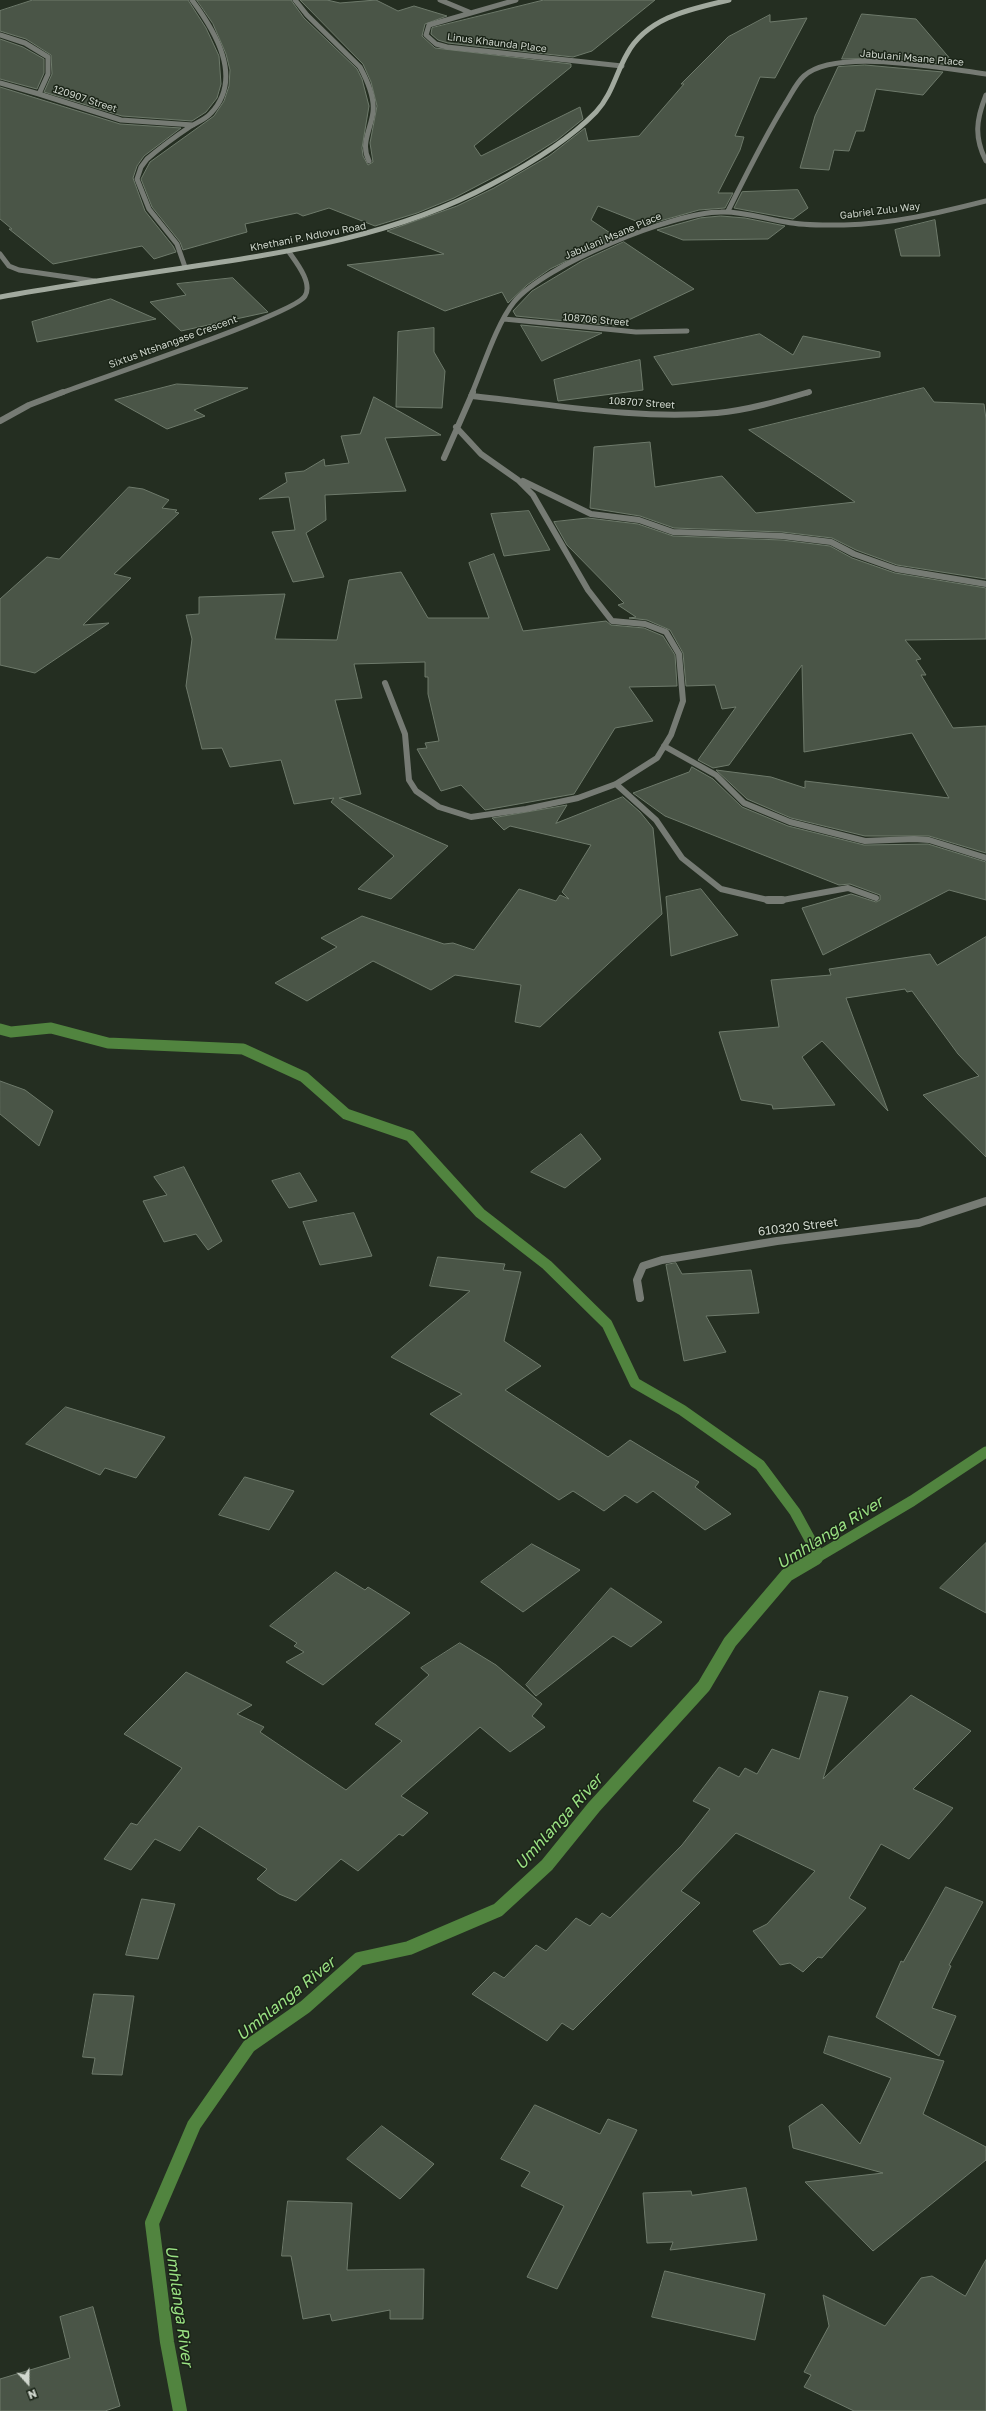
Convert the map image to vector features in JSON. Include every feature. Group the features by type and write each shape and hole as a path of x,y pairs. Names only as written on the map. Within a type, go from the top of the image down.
{"street":[{"path":"185,267 177,244 149,209 137,180 141,167 147,159 211,113 219,103 226,74 224,53 218,38 192,0"},
{"path":"295,0 307,15 360,67 364,74 373,103 365,156 369,161"},
{"path":"440,0 469,12"},
{"name":"Linus Khaunda Place","path":"516,0 469,12 429,26 426,35 436,44 448,47 622,66"},
{"name":"Khethani P. Ndlovu Road","path":"0,297 288,252 388,230 435,212 478,192 554,145 595,113 616,83 622,66 637,38 647,28 670,17 728,0"},
{"name":"120907 Street","path":"0,35 24,43 48,57 48,74 39,94 121,120 193,125"},
{"name":"Jabulani Msane Place","path":"444,458 456,427 504,319 515,300 533,285 565,266 666,223 689,216 728,212 787,101 804,75 815,68 849,61 875,62 986,74"},
{"path":"0,83 39,94"},
{"path":"986,94 975,127 979,148 986,161"},
{"name":"Gabriel Zulu Way","path":"728,212 796,224 829,226 923,216 986,201"},
{"name":"Sixtus Ntshangase Crescent","path":"0,421 29,405 262,319 294,305 305,297 308,287 305,277 288,252"},
{"path":"0,254 9,266 19,270 95,281"},
{"name":"108706 Street","path":"504,319 636,332 687,331"},
{"name":"108707 Street","path":"471,396 625,411 697,414 747,408 809,392"},
{"path":"456,427 481,454 515,476 592,514 606,517 639,520 673,532 782,536 832,542 854,554 896,569 986,584"},
{"path":"385,683 405,734 409,780 416,791 439,807 456,814 482,816 578,798 616,784 657,758 671,735 683,701 679,654 666,632 645,624 612,621 595,602 572,567 533,496 515,476"},
{"path":"664,746 716,774 725,781 736,798 747,805 789,821 865,841 876,842 919,839 934,841 986,858"},
{"path":"616,784 656,820 682,858 721,889 774,900 848,888 856,889 876,898"},
{"name":"610320 Street","path":"640,1298 637,1280 643,1266 662,1260 777,1241 918,1223 986,1201"}],"building":[{"path":"33,0 188,0 206,28 219,56 221,84 217,98 206,112 192,121 122,116 44,92 52,74 51,55 26,39 0,31 0,11"},
{"path":"197,0 291,0 304,18 357,69 362,79 369,106 362,148 363,156 368,165 373,162 370,143 377,106 371,82 363,64 300,0 327,0 340,3 376,0 398,11 414,6 447,16 425,24 422,36 435,48 571,64 571,67 474,146 481,156 580,107 583,119 557,140 517,165 454,198 417,213 375,226 329,208 303,216 297,213 245,224 247,232 183,250 180,242 152,207 141,179 150,162 214,116 224,101 229,86 230,70 226,54 213,24"},
{"path":"544,0 655,0 592,51 573,57 448,43 438,40 431,34 432,28"},
{"path":"862,14 916,19 952,61 949,65 892,58 842,59"},
{"path":"770,15 770,22 807,18 775,78 760,77 735,136 744,137 740,150 718,193 733,193 725,208 699,210 646,225 598,206 591,220 616,237 550,269 527,285 508,303 502,292 445,311 347,265 444,254 387,231 457,206 494,188 549,156 585,128 588,141 639,136 684,84 681,84 728,37"},
{"path":"0,39 23,47 44,59 44,73 37,89 0,79"},
{"path":"865,65 943,72 923,95 876,89 864,131 856,131 849,151 834,150 829,170 800,168 815,116 838,67"},
{"path":"0,87 120,124 181,128 144,156 137,166 133,178 145,211 173,246 176,252 154,259 142,246 53,264 9,229 12,229 0,219"},
{"path":"798,190 808,208 793,219 734,208 742,192"},
{"path":"721,216 745,218 785,226 768,239 683,240 657,230 700,218"},
{"path":"935,220 940,256 901,256 895,230"},
{"path":"624,242 694,289 616,326 516,316 513,311 532,291 582,261"},
{"path":"233,278 268,312 181,331 150,302 186,295 177,284"},
{"path":"111,299 156,319 37,342 32,322"},
{"path":"521,325 602,333 542,361"},
{"path":"434,328 434,352 445,371 442,408 396,407 398,332"},
{"path":"760,334 793,355 803,336 880,352 880,357 672,385 654,357"},
{"path":"640,360 643,390 558,401 554,380"},
{"path":"177,384 248,388 194,410 205,416 167,429 115,400"},
{"path":"924,388 934,402 984,404 986,419 986,579 897,565 856,550 832,538 782,532 674,528 640,516 590,508 594,447 650,442 655,487 722,476 756,513 855,502 749,430"},
{"path":"374,397 441,435 385,438 406,491 325,495 326,520 306,533 324,577 293,582 272,532 295,530 289,497 259,499 287,482 285,473 304,471 324,459 325,466 349,463 341,436 360,434"},
{"path":"129,487 143,489 169,500 162,508 177,510 175,512 179,513 114,574 131,578 83,625 109,623 35,673 0,665 0,599 47,557 59,559"},
{"path":"529,511 550,550 504,556 491,514"},
{"path":"588,518 638,524 673,536 782,540 830,546 852,558 895,573 986,588 986,639 905,640 921,659 916,660 926,675 921,675 953,728 986,726 986,853 929,836 865,836 791,818 747,799 716,770 771,777 805,788 805,781 949,798 912,733 804,752 802,665 729,765 713,768 698,760 736,707 722,709 715,685 686,686 683,653 670,630 647,620 629,618 636,617 618,605 624,603 567,545 554,522"},
{"path":"494,554 523,631 606,621 611,625 644,628 663,636 675,655 677,686 629,687 653,721 615,728 574,794 485,810 461,785 441,791 417,749 427,748 425,743 439,741 428,694 428,677 425,677 425,662 354,664 362,698 335,700 361,794 339,798 448,846 391,899 358,889 394,856 331,802 334,798 294,804 281,760 230,767 222,748 202,749 186,686 192,639 186,615 199,614 199,597 285,594 275,639 337,640 349,580 401,572 428,618 489,618 469,563"},
{"path":"692,767 713,779 742,807 788,826 864,845 928,844 986,862 986,900 949,890 823,955 802,908 851,894 876,902 880,900 880,895 850,884 839,885 665,816 633,793 689,772"},
{"path":"623,797 640,812 653,828 662,914 540,1027 515,1022 521,985 455,975 431,990 373,961 307,1001 275,983 337,947 321,938 362,916 444,944 453,943 474,950 519,889 556,901 560,895 569,899 562,892 591,845 510,826 504,830 492,818 567,805 556,823"},
{"path":"701,889 738,935 671,956 666,897"},
{"path":"986,937 986,1157 923,1095 979,1076 958,1054 912,991 907,992 905,989 846,998 888,1111 822,1041 802,1057 835,1105 773,1109 772,1105 741,1100 719,1032 779,1027 771,980 831,975 829,969 930,954 937,965"},
{"path":"0,1081 25,1090 53,1111 39,1146 0,1114"},
{"path":"581,1134 601,1159 565,1188 531,1172"},
{"path":"184,1167 222,1241 208,1250 196,1234 164,1242 143,1201 167,1195 154,1177"},
{"path":"300,1173 317,1201 289,1208 272,1181"},
{"path":"354,1213 372,1256 320,1265 303,1222"},
{"path":"438,1257 505,1264 503,1270 521,1272 504,1341 541,1366 505,1390 608,1457 630,1440 699,1482 695,1487 731,1514 705,1530 653,1491 637,1503 625,1495 604,1511 573,1491 559,1500 430,1414 462,1394 391,1357 470,1291 430,1286"},
{"path":"676,1263 682,1274 751,1270 759,1313 706,1316 726,1352 684,1361 666,1265"},
{"path":"66,1407 165,1437 136,1478 105,1468 100,1475 26,1444"},
{"path":"245,1477 294,1491 269,1530 219,1515"},
{"path":"986,1543 986,1613 940,1588"},
{"path":"532,1544 580,1570 523,1612 481,1582"},
{"path":"336,1572 365,1590 368,1587 410,1613 323,1685 286,1662 304,1652 294,1646 297,1643 270,1626"},
{"path":"611,1588 662,1622 631,1647 613,1636 536,1696 526,1685"},
{"path":"460,1643 496,1665 542,1704 532,1716 545,1727 510,1752 480,1727 401,1796 428,1813 403,1836 399,1834 358,1871 341,1859 296,1901 279,1894 257,1879 267,1869 199,1826 180,1851 155,1839 131,1870 104,1859 131,1823 137,1825 182,1768 124,1734 186,1672 252,1705 237,1714 264,1727 260,1732 346,1790 402,1741 375,1724 429,1675 421,1668"},
{"path":"820,1691 848,1697 823,1779 911,1695 971,1731 913,1789 953,1808 909,1859 881,1844 849,1898 866,1908 822,1958 818,1957 803,1972 790,1963 780,1965 753,1931 767,1924 815,1871 736,1833 681,1891 700,1903 573,2030 562,2023 547,2041 472,1994 494,1972 504,1978 536,1945 546,1951 576,1918 590,1926 602,1913 610,1918 682,1845 710,1809 693,1801 719,1767 739,1777 745,1768 757,1774 772,1749 799,1759"},
{"path":"946,1887 983,1902 949,1965 951,1966 932,2008 956,2016 939,2056 876,2017 901,1961 903,1962"},
{"path":"142,1899 175,1904 158,1959 126,1955"},
{"path":"94,1994 134,1996 122,2075 92,2074 95,2058 83,2057"},
{"path":"829,2036 944,2061 923,2114 986,2147 986,2160 873,2251 805,2182 883,2173 793,2148 789,2126 822,2104 860,2144 891,2078 824,2053"},
{"path":"535,2105 600,2134 608,2119 637,2130 557,2289 527,2277 564,2206 521,2186 530,2172 501,2159"},
{"path":"382,2126 434,2164 400,2199 347,2159"},
{"path":"746,2188 757,2240 670,2250 673,2242 647,2243 643,2193 691,2191 692,2195"},
{"path":"288,2201 352,2203 347,2270 424,2269 423,2319 390,2319 390,2310 332,2321 330,2314 303,2319 291,2256 282,2256"},
{"path":"986,2260 986,2411 854,2411 804,2387 811,2375 804,2372 829,2326 823,2295 885,2326 921,2278 932,2276 965,2296"},
{"path":"665,2271 765,2294 755,2340 652,2317"},
{"path":"93,2307 120,2406 105,2411 0,2411 0,2379 70,2358 60,2317"}],"waterway":[{"path":"0,1029 11,1032 51,1028 108,1043 243,1049 304,1077 346,1114 410,1136 480,1213 547,1265 607,1324 635,1383 682,1410 760,1465 795,1512 819,1556"},
{"name":"Umhlanga River","path":"814,1559 912,1501 986,1452"},
{"name":"Umhlanga River","path":"180,2411 167,2342 152,2223 194,2125 249,2046 305,2007 359,1959 409,1948 498,1910 547,1865 594,1807 704,1686 730,1642 787,1575 816,1558"}]}
